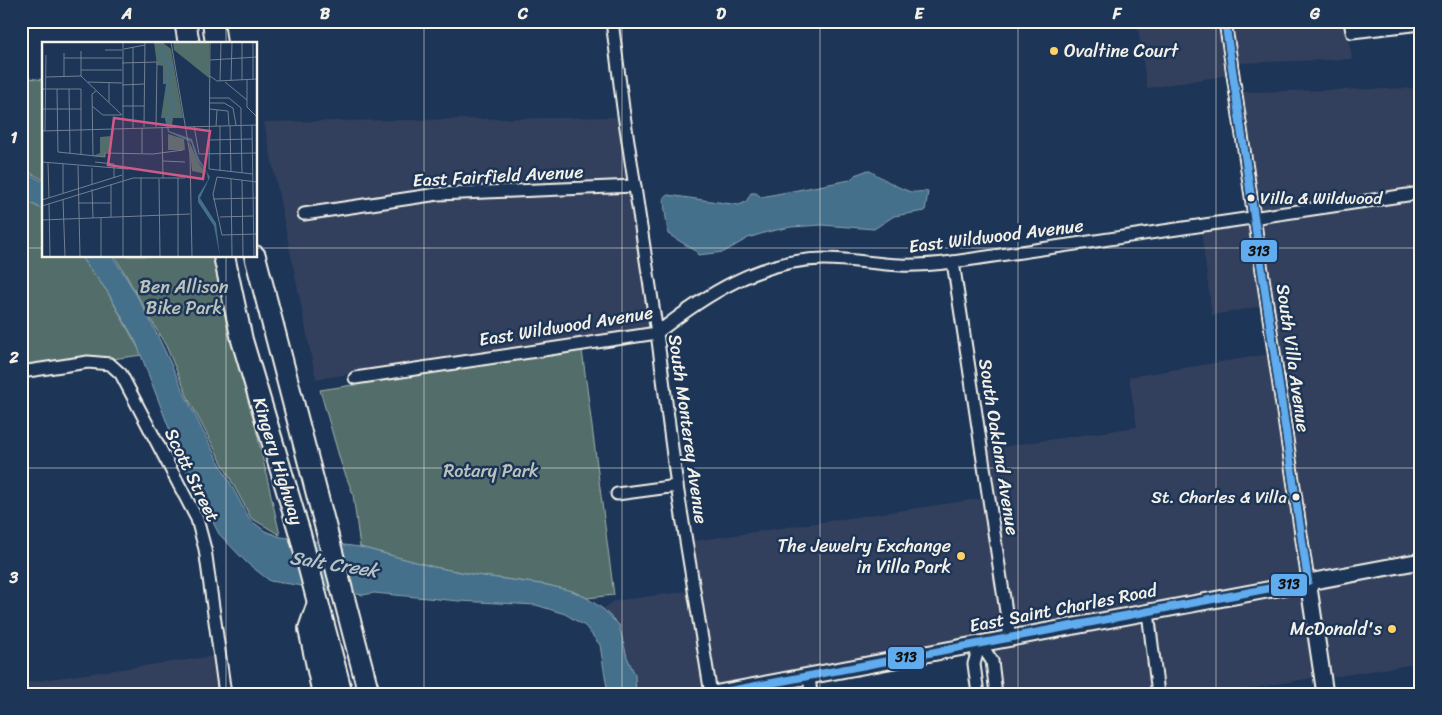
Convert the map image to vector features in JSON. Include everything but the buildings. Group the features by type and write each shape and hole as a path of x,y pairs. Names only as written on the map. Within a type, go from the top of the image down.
{"highway":[{"path":"185,21 189,42"},
{"path":"212,21 216,42"},
{"name":"Kingery Highway","path":"224,258 242,340 300,534 342,694"},
{"name":"Kingery Highway","path":"256,258 367,684 376,694"},
{"path":"316,597 309,637 323,694"}],"main road":[{"name":"East Saint Charles Road","path":"712,694 1421,561"},
{"path":"1308,581 1324,694"}],"street":[{"name":"South Monterey Avenue","path":"612,21 677,486 712,694"},
{"name":"South Villa Avenue","path":"1225,21 1308,581"},
{"path":"1351,27 1421,24"},
{"name":"East Fairfield Avenue","path":"304,214 438,194 635,186"},
{"name":"East Wildwood Avenue","path":"355,378 657,333 680,314 728,285 764,270 788,263 824,259 899,265 953,262 1421,193"},
{"name":"South Oakland Avenue","path":"953,262 1010,638"},
{"name":"Scott Street","path":"21,372 88,362 110,364 121,374 197,519 205,549 225,694"},
{"path":"617,494 677,486"},
{"path":"1148,612 1158,694"},
{"path":"978,694 974,664 980,643"},
{"path":"980,643 992,661 996,694"},
{"path":"809,676 811,694"}],"shaded area":[{"path":"1137,21 1222,21 1230,75 1147,88"},
{"path":"1230,21 1346,21 1352,59 1236,63"},
{"path":"1421,88 1421,189 1258,212 1241,92"},
{"path":"620,117 652,330 316,379 264,122"},
{"path":"1421,198 1421,556 1313,575 1259,220"},
{"path":"1251,221 1262,306 1212,315 1201,229"},
{"path":"1270,354 1303,578 1013,634 986,449 1137,427 1129,377"},
{"path":"985,498 1005,634 715,688 694,541"},
{"path":"1421,565 1421,663 1325,678 1312,585"},
{"path":"1305,586 1317,677 1219,694 992,694 986,648"},
{"path":"689,591 704,690 684,694 636,694 635,675 627,657 619,625 603,609 614,601"},
{"path":"215,656 220,694 21,694 21,683"}],"green space":[{"path":"21,77 42,80 42,179 21,168"},
{"path":"21,198 42,209 42,258 82,258 107,291 142,355 112,359 92,356 76,357 21,367"},
{"name":"Ben Allison Bike Park","path":"115,258 217,258 280,535 251,518 190,402 166,346"},
{"name":"Rotary Park","path":"582,350 614,595 587,598 572,591 547,585 434,567 360,547 353,494 341,463 320,390"}],"water":[{"path":"21,170 42,181 42,209 21,198"},
{"path":"868,170 908,191 928,192 925,211 894,216 874,229 822,225 791,227 748,238 724,252 698,255 696,251 668,234 664,197 668,195 739,205 746,202 751,193 756,193 761,197 850,180 855,175"},
{"name":"Salt Creek","path":"82,258 113,258 124,273 249,519 265,531 281,537 360,547 434,567 547,585 572,591 603,609 619,625 627,657 635,675 636,694 608,694 600,645 585,626 565,614 536,605 459,601 374,593 363,595 270,581 247,563 219,534 182,462 136,342 107,291"}],"transit line":[{"name":"313","path":"714,694 1308,581 1225,21"}],"place":[{"name":"Ovaltine Court","path":"1054,51"},
{"name":"Villa & Wildwood","path":"1251,198"},
{"name":"St. Charles & Villa","path":"1296,497"},
{"name":"The Jewelry Exchange in Villa Park","path":"961,556"},
{"name":"McDonald's","path":"1392,629"}]}
